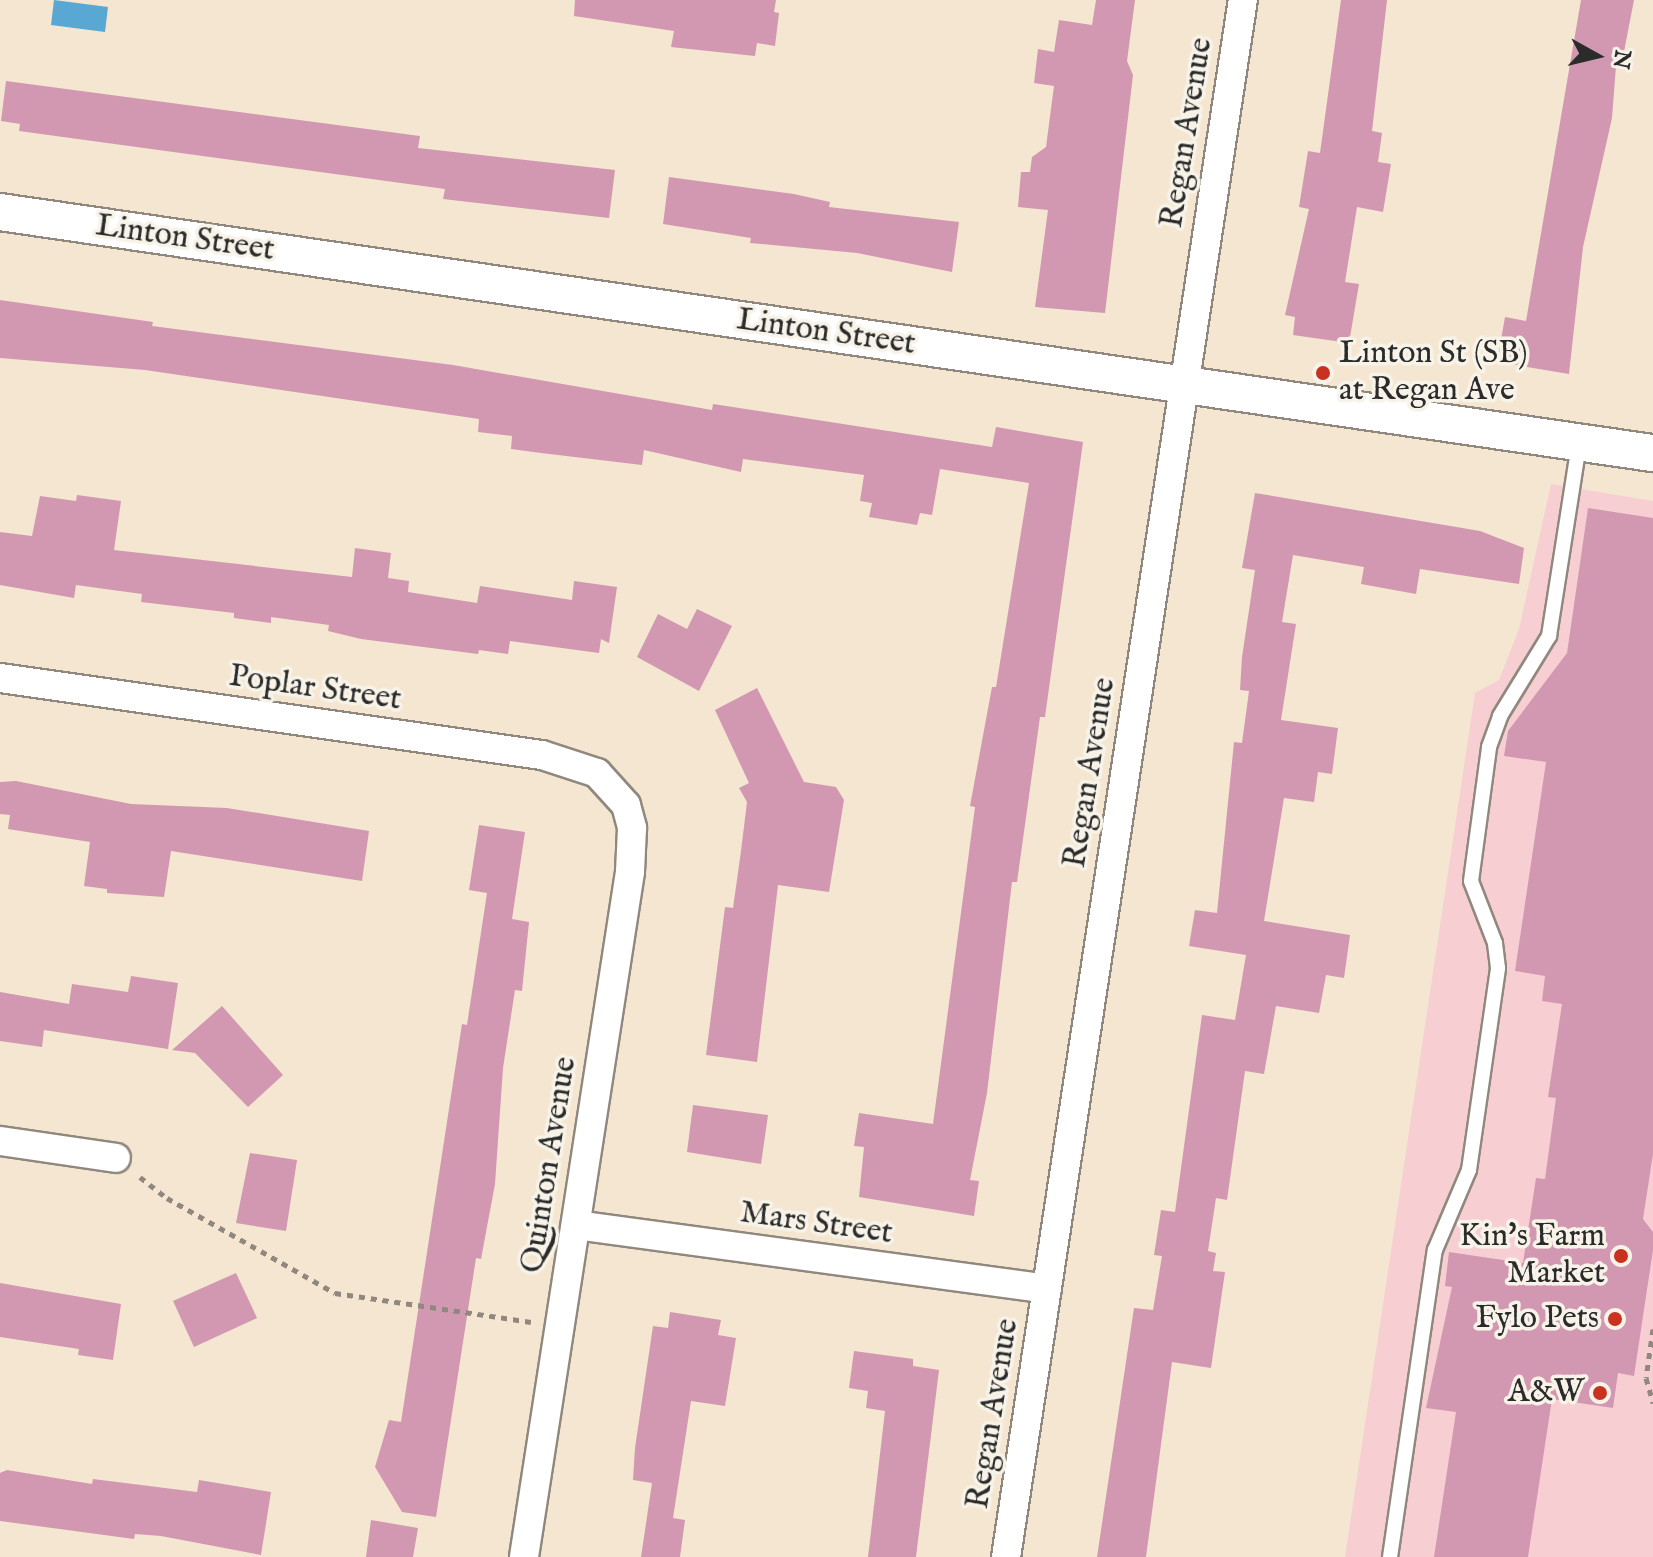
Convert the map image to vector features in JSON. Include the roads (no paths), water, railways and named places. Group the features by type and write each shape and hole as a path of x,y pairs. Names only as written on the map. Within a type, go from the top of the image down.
{"street":[{"name":"Regan Avenue","path":"1006,1557 1243,0"},
{"name":"Linton Street","path":"0,212 1653,453"},
{"name":"Poplar Street","path":"0,678 542,755 597,773 613,789"},
{"name":"Quinton Avenue","path":"524,1557 630,872 632,828 626,805 613,789"},
{"path":"0,1141 116,1158"},
{"name":"Mars Street","path":"576,1225 1047,1289"}],"lane":[{"path":"1390,1557 1435,1250 1469,1170 1498,968 1495,943 1471,881 1485,776 1500,716 1549,636 1579,443"}],"water":[{"path":"54,0 108,7 105,32 51,25"}],"place":[{"name":"Linton St (SB) at Regan Ave","path":"1323,373"},
{"name":"Kin's Farm Market","path":"1621,1256"},
{"name":"Fylo Pets","path":"1615,1319"},
{"name":"A&W","path":"1600,1393"}]}
